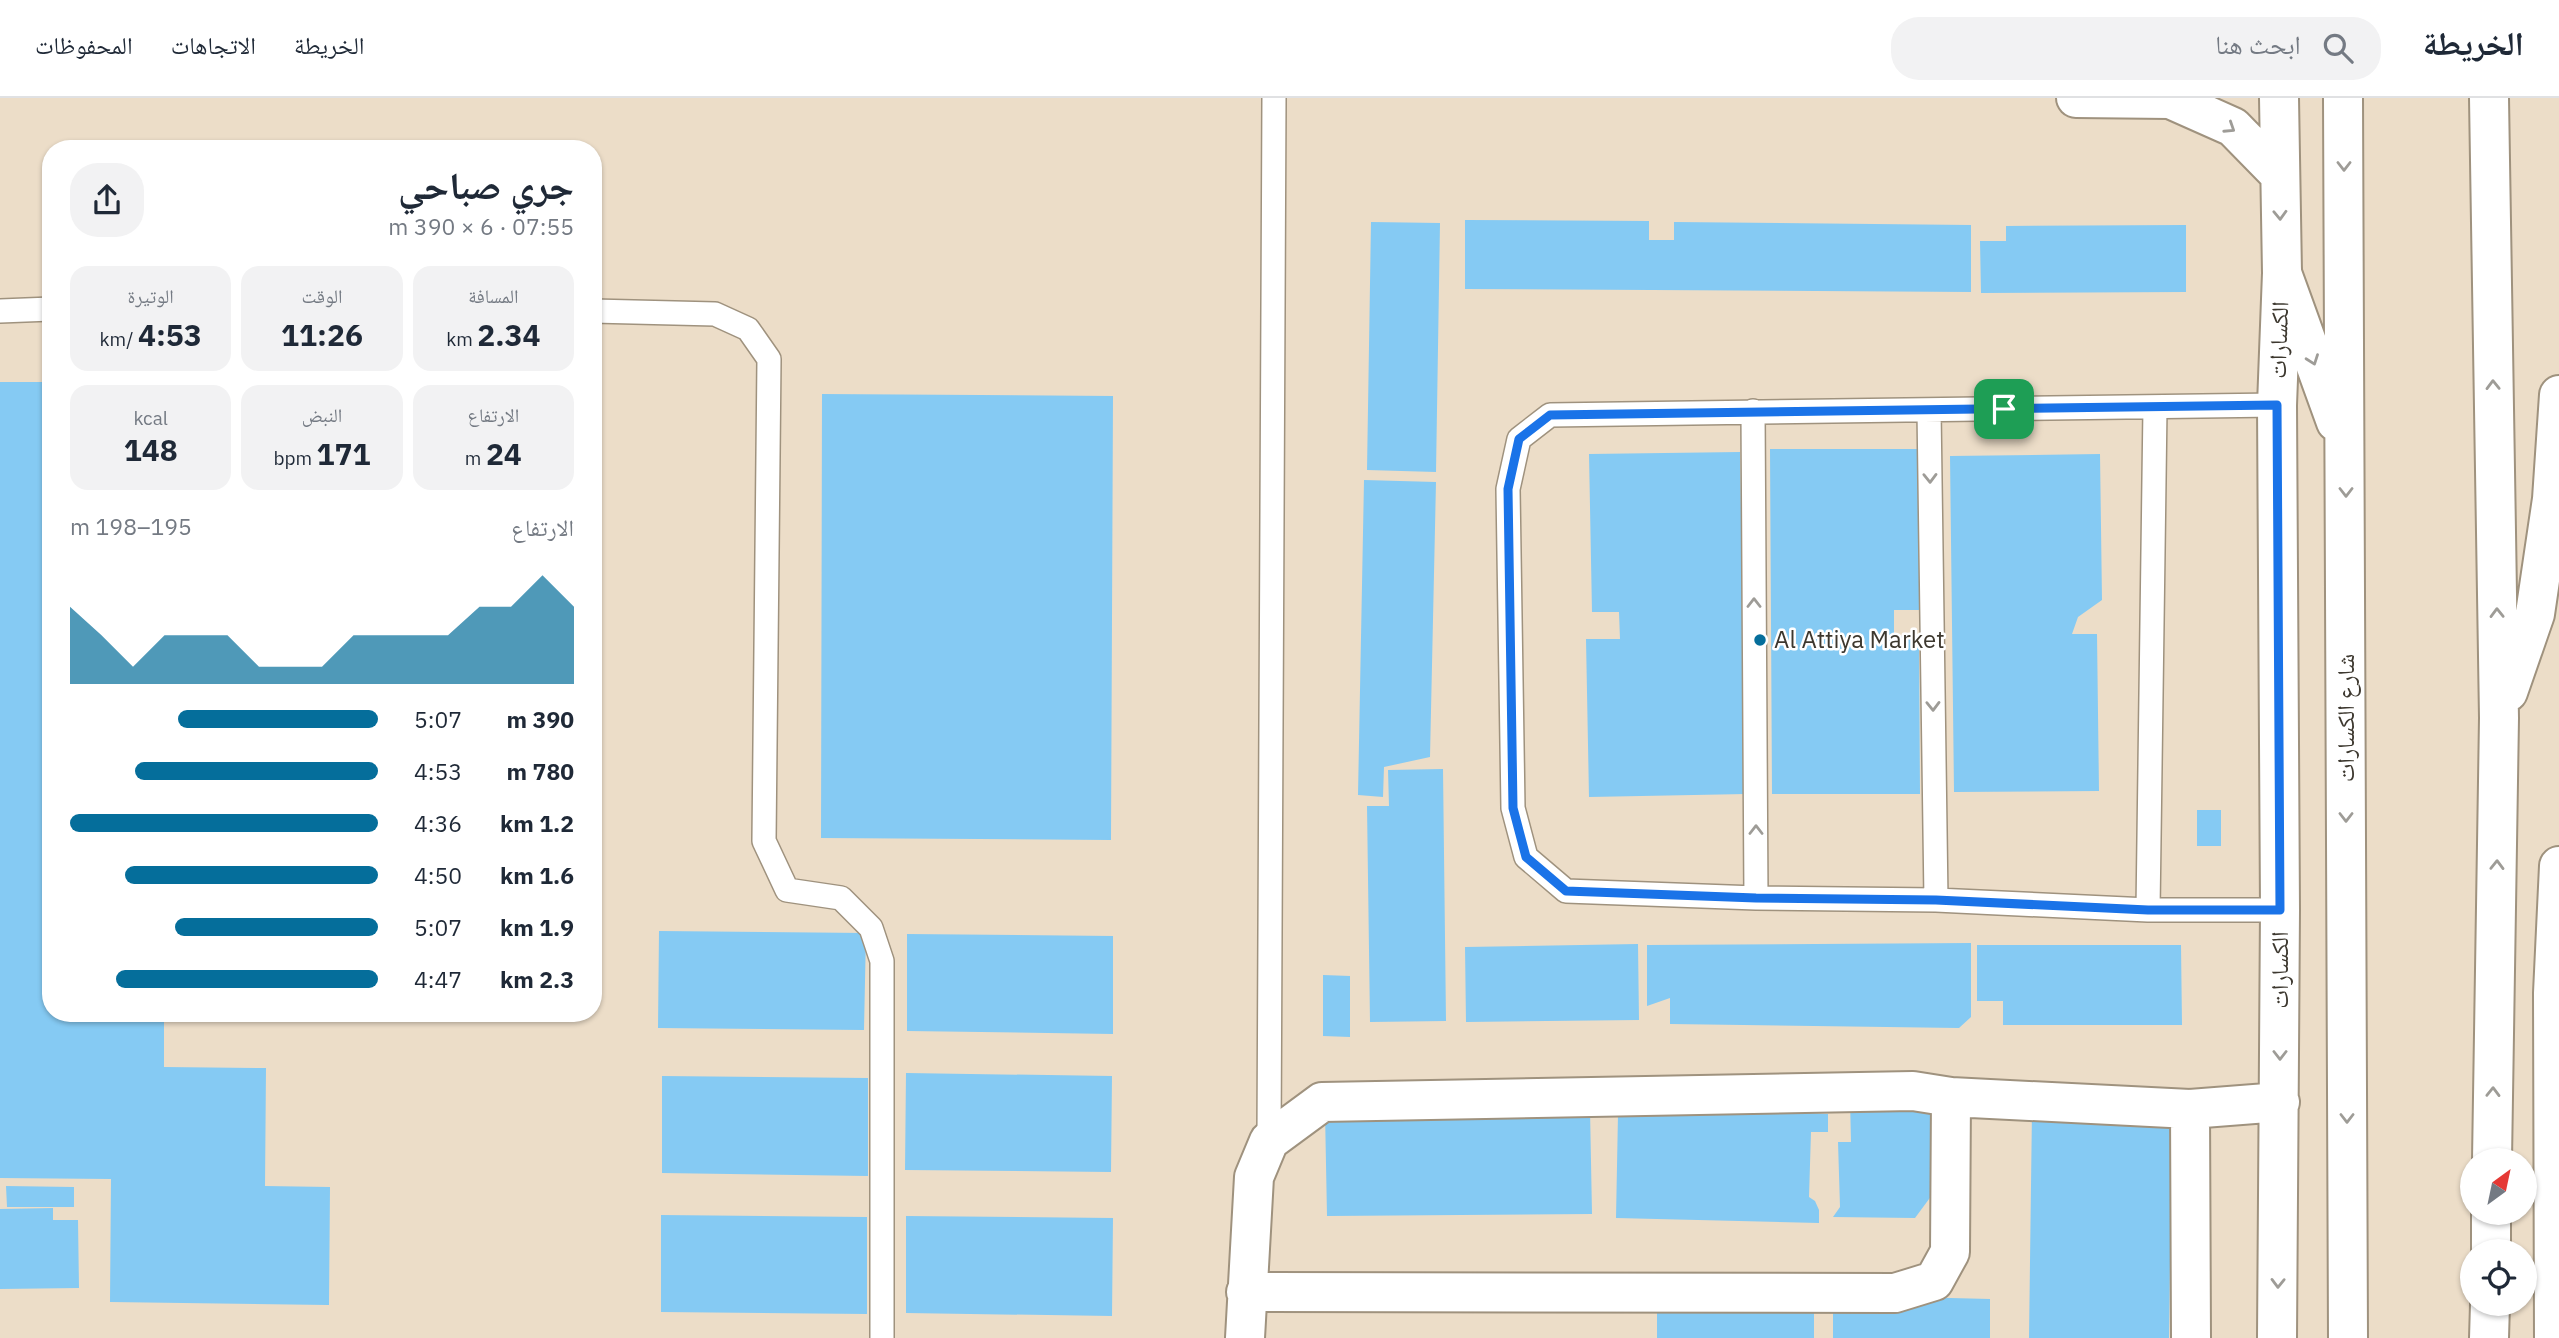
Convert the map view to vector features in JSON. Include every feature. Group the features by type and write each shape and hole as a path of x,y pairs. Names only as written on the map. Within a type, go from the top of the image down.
{"street":[{"path":"2076,98 2171,99 2233,127 2278,174"},
{"name":"الكسارات","path":"2277,1338 2280,910 2277,405 2282,273 2278,174 2279,98"},
{"name":"شارع الكسارات","path":"2343,98 2348,1338"},
{"path":"2488,98 2499,718 2492,1148"},
{"path":"2282,273 2346,449"},
{"path":"2499,718 2535,614 2552,499 2559,395"},
{"path":"2554,1338 2559,866"},
{"path":"1245,1338 1254,1177 1269,1141 1322,1102 1913,1091 1951,1097 2190,1109 2280,1102"},
{"path":"1246,1292 1895,1293 1934,1281 1950,1252 1951,1097"},
{"path":"2190,1109 2191,1338"},
{"path":"2490,1316 2490,1338"}],"lane":[{"path":"1269,1141 1274,98"},
{"path":"0,311 42,309"},
{"path":"602,311 715,314 748,330 769,359 765,841 787,890 841,898 871,928 882,961 882,1338"},
{"path":"2277,405 1550,415 1519,439 1508,489 1513,808 1526,857 1566,891 1756,898 1936,900 2148,910 2280,910"},
{"path":"2148,910 2155,408"},
{"path":"1929,410 1936,900"},
{"path":"1753,411 1756,898"}],"building":[{"path":"1465,220 1649,221 1649,240 1674,240 1674,222 1971,225 1971,292 1465,289"},
{"path":"1371,222 1440,223 1436,472 1367,470"},
{"path":"2186,225 2186,292 1981,293 1980,241 2006,241 2006,226"},
{"path":"0,382 42,382 42,1022 164,1022 164,1067 266,1068 265,1186 330,1187 329,1305 110,1302 111,1179 0,1178"},
{"path":"822,394 1113,396 1111,840 821,838"},
{"path":"1770,449 1923,449 1924,610 1894,610 1894,636 1919,637 1920,794 1772,794"},
{"path":"1740,452 1746,794 1589,797 1586,639 1620,639 1619,612 1592,612 1589,454"},
{"path":"2100,454 2102,600 2078,617 2072,634 2097,634 2099,791 1954,792 1950,456"},
{"path":"1364,480 1436,482 1430,757 1384,767 1383,797 1358,795"},
{"path":"1443,769 1446,1021 1370,1022 1367,806 1389,806 1388,770"},
{"path":"2197,810 2221,810 2221,846 2197,846"},
{"path":"659,931 866,933 864,1030 658,1028"},
{"path":"907,934 1113,936 1113,1034 907,1031"},
{"path":"1971,943 1971,1017 1959,1028 1670,1024 1670,998 1647,1006 1647,945"},
{"path":"1638,944 1639,1020 1466,1022 1465,947"},
{"path":"1977,945 2181,945 2182,1025 2003,1025 2003,1001 1977,1001"},
{"path":"1323,975 1350,976 1350,1037 1323,1036"},
{"path":"906,1073 1112,1076 1111,1172 905,1170"},
{"path":"662,1076 868,1078 868,1176 662,1173"},
{"path":"1930,1097 1932,1195 1915,1218 1833,1217 1840,1207 1838,1142 1851,1142 1850,1099"},
{"path":"1667,1106 1828,1114 1828,1132 1811,1132 1809,1197 1815,1201 1819,1210 1819,1223 1616,1218 1618,1114 1661,1115"},
{"path":"1590,1109 1592,1214 1327,1216 1325,1112"},
{"path":"2032,1110 2172,1113 2169,1338 2029,1338"},
{"path":"6,1186 74,1187 74,1207 7,1207"},
{"path":"53,1208 53,1220 78,1220 79,1288 0,1289 0,1209"},
{"path":"661,1215 867,1217 867,1314 661,1312"},
{"path":"906,1216 1113,1218 1112,1316 906,1313"},
{"path":"1833,1295 1990,1299 1990,1338 1833,1338"},
{"path":"1657,1300 1814,1303 1814,1338 1657,1338"}],"place":[{"name":"Al Attiya Market","path":"1760,640"}],"route":[{"path":"2277,405 2280,910 2148,910 1936,900 1756,898 1566,891 1526,857 1513,808 1508,489 1519,439 1550,415 2004,409 2277,405"}]}
